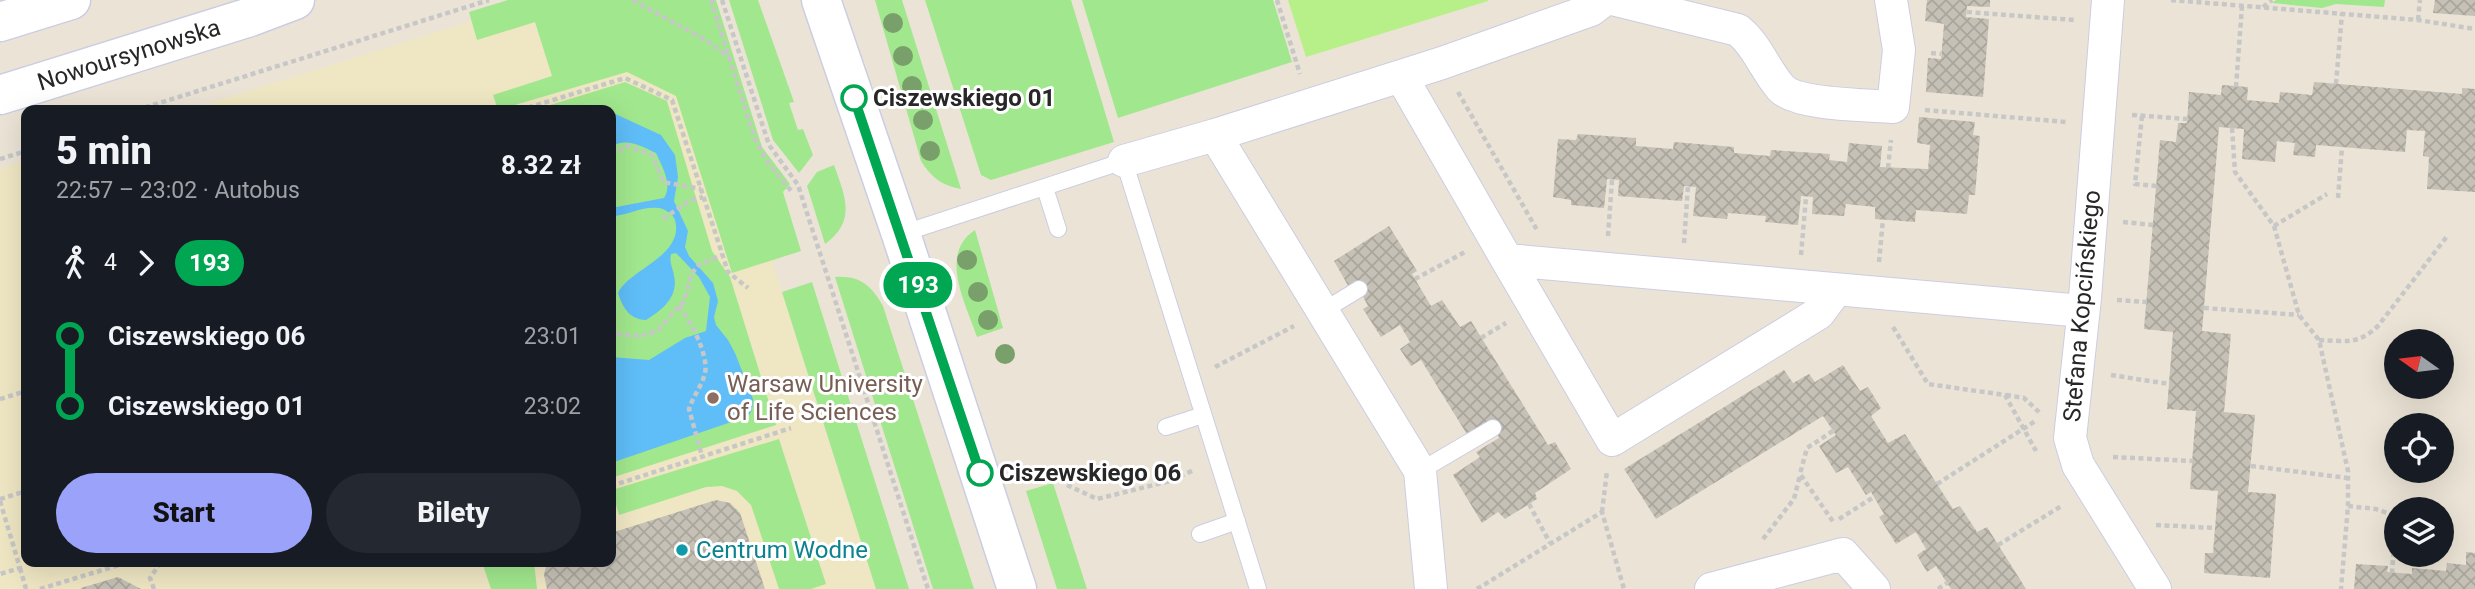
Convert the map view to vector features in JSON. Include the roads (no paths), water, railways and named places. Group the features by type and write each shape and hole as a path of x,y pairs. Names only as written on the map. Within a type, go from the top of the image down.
{"street":[{"path":"0,22 71,0"},
{"name":"Nowoursynowska","path":"0,94 250,17 295,0"},
{"path":"821,0 1017,589"},
{"path":"1124,161 1442,63 1591,10 1604,0"},
{"path":"1616,0 1738,30 1749,40 1782,89 1798,99 1894,107 1899,50 1891,0"},
{"name":"Stefana Kopcińskiego","path":"2108,11 2070,438 2078,465 2155,589"},
{"path":"1401,76 1612,440 1819,313 1836,290"},
{"path":"1215,135 1420,471 1431,589"},
{"path":"1507,260 2083,311"},
{"path":"1725,585 1843,554 1874,589"}],"lane":[{"path":"901,234 1124,161 1258,589"},
{"path":"1045,188 1058,229"},
{"path":"1323,311 1359,289"},
{"path":"1166,427 1203,415"},
{"path":"1420,471 1493,428"},
{"path":"1200,534 1237,522"}],"water":[{"path":"616,114 661,135 675,155 678,177 674,201 688,231 685,247 689,256 713,283 718,301 714,317 716,325 735,353 753,399 749,415 616,461 616,357 649,360 685,338 706,331 710,297 699,277 676,253 671,254 674,290 663,308 646,320 631,315 622,303 618,293 624,284 664,253 676,232 674,218 661,209 646,208 616,215 616,207 664,198 667,187 666,176 656,153 639,145 617,144"}],"place":[{"name":"Ciszewskiego 01","path":"854,98"},
{"name":"Warsaw University of Life Sciences","path":"713,398"},
{"name":"Ciszewskiego 06","path":"980,473"},
{"name":"Centrum Wodne","path":"682,550"}]}
